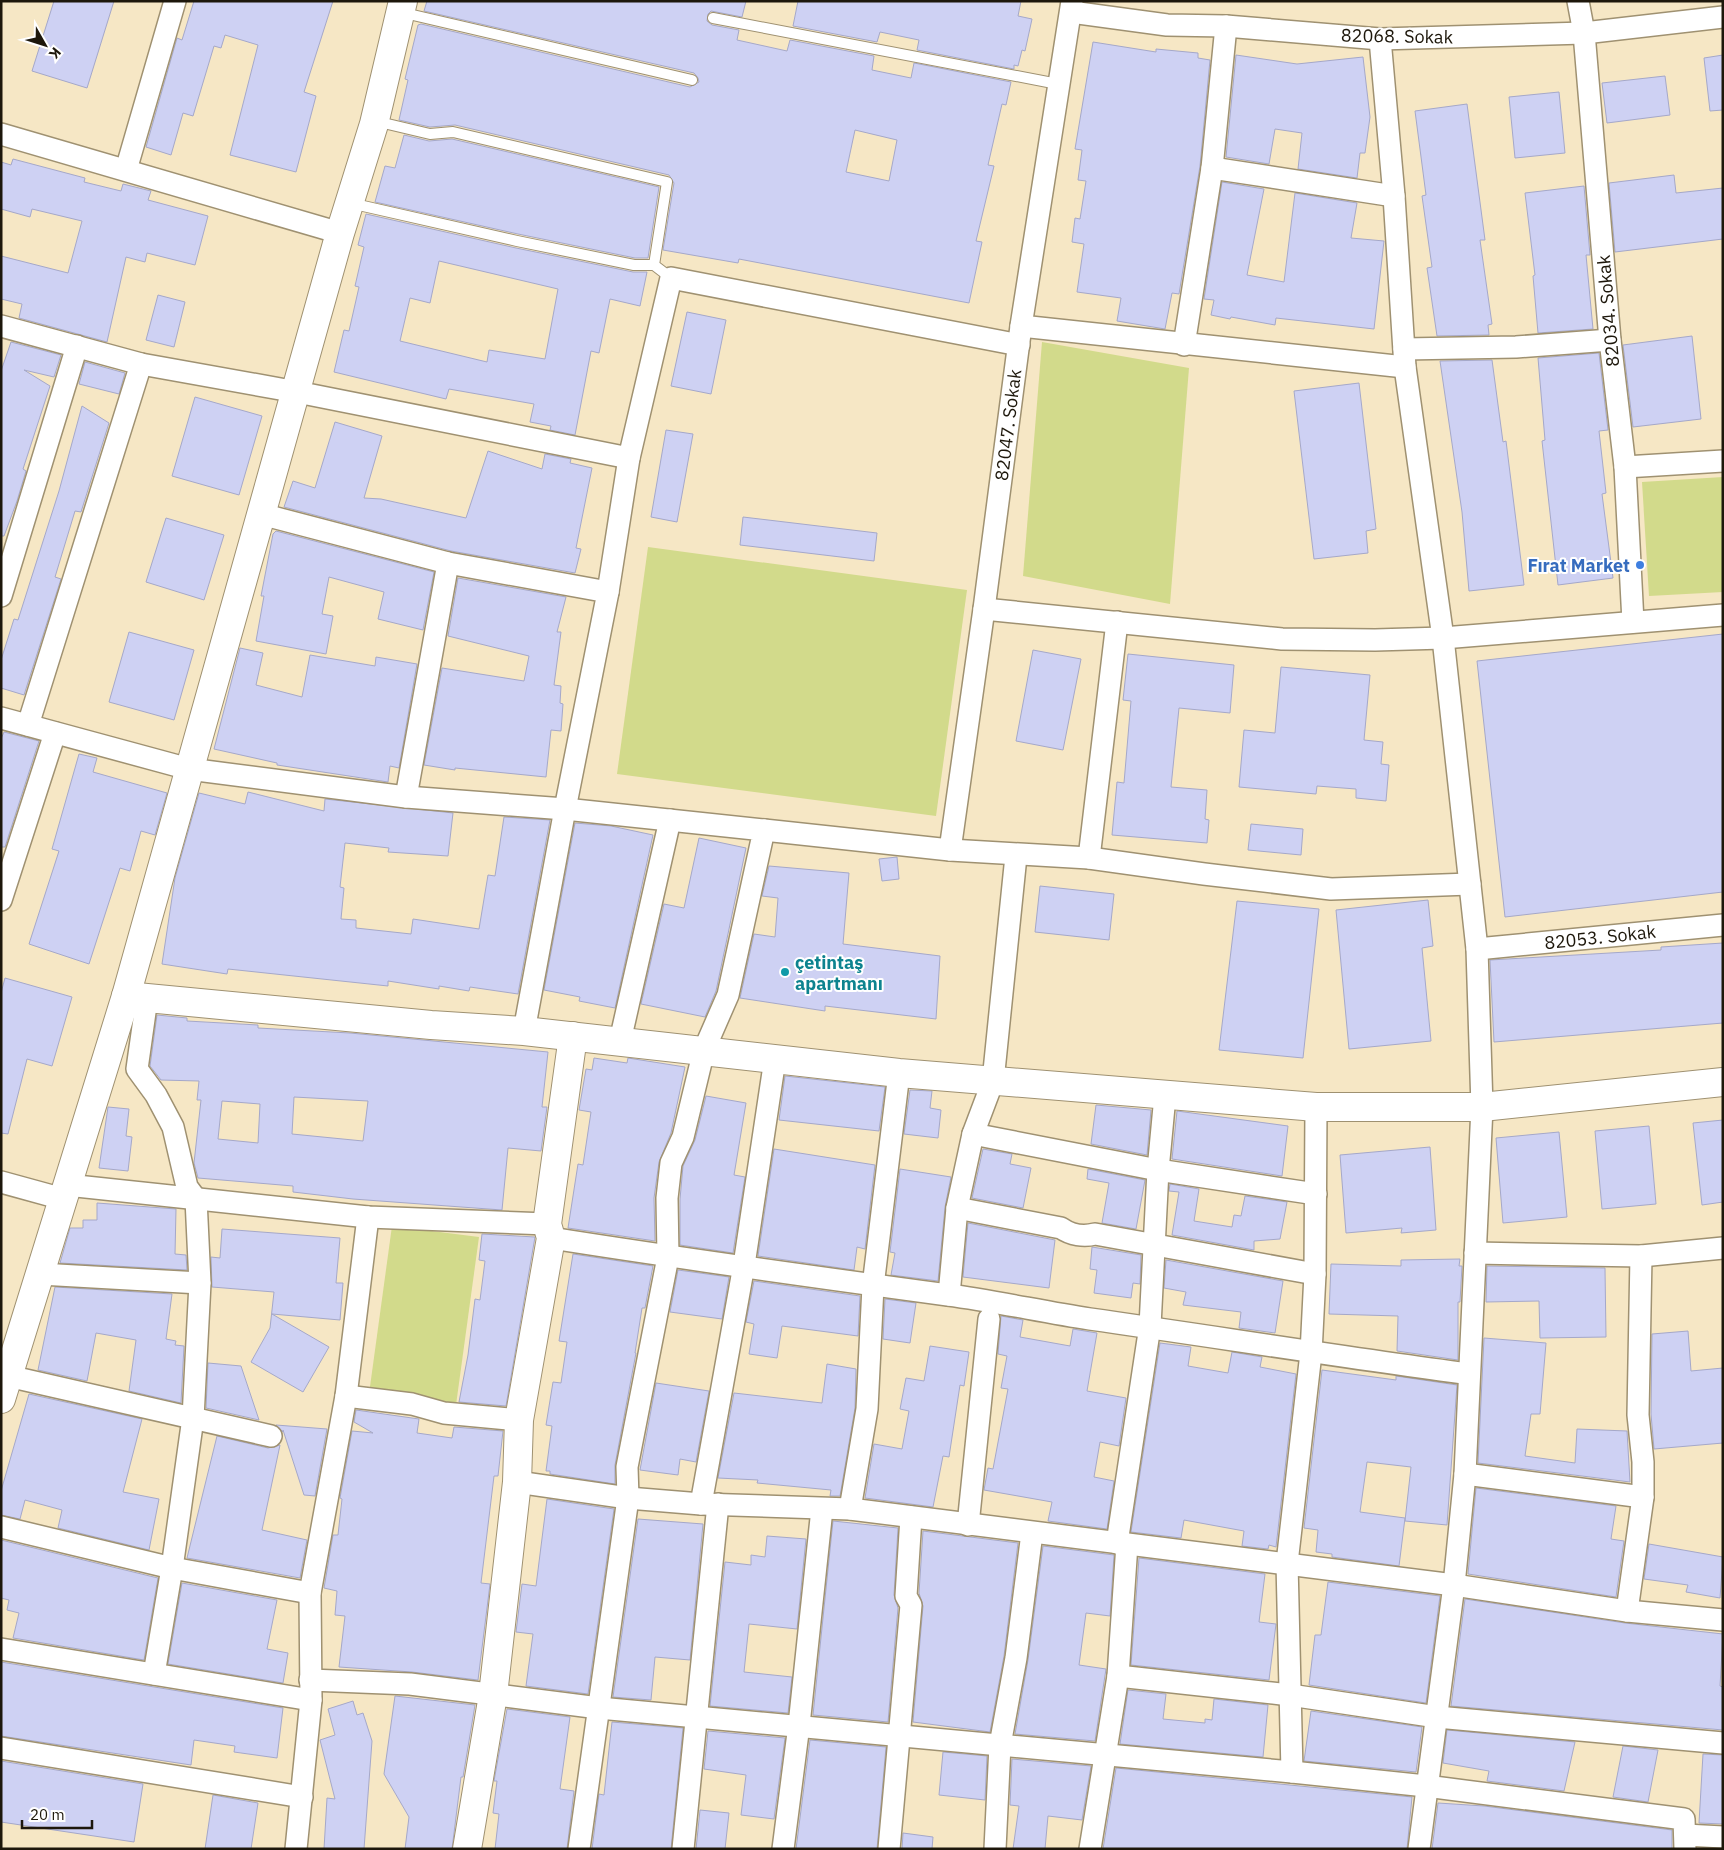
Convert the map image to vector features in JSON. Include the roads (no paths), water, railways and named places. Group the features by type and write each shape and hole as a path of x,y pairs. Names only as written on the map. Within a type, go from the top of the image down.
{"street":[{"path":"126,170 175,1"},
{"name":"82034. Sokak","path":"1578,1 1584,33 1610,340 1625,467 1633,622"},
{"path":"270,1436 193,1418 5,1387 65,1192 136,997 189,769 297,392 340,233 374,120 401,7"},
{"name":"82068. Sokak","path":"1072,7 1167,25 1226,26 1380,39 1584,33 1723,17"},
{"name":"82047. Sokak","path":"950,850 1020,335 1058,84 1072,7"},
{"path":"1184,345 1212,168 1226,26"},
{"path":"1380,39 1394,196 1405,358 1443,638 1477,949 1482,1107 1468,1374 1465,1474 1454,1585 1419,1849"},
{"path":"1,134 340,233"},
{"path":"1212,168 1394,196"},
{"path":"524,1031 608,592 629,458 671,278 1020,335 1405,358 1610,340"},
{"path":"1,326 141,364 297,392 629,458"},
{"path":"1,596 77,346"},
{"path":"28,725 141,364"},
{"path":"1625,467 1723,461"},
{"path":"261,514 448,564 608,592"},
{"path":"406,798 448,564"},
{"path":"984,609 1282,639 1443,638 1723,615"},
{"path":"1089,858 1118,622"},
{"path":"1,718 189,769 406,798 565,809 1016,856 1089,858 1331,889 1470,884"},
{"path":"1,900 55,733"},
{"path":"620,1041 670,820"},
{"path":"580,1849 628,1498 627,1467 668,1257 667,1198 672,1162 683,1137 704,1050 728,995 764,830"},
{"path":"949,1295 957,1208 973,1134 993,1081 1016,856"},
{"name":"82053. Sokak","path":"1477,949 1723,925"},
{"path":"136,997 430,1025 524,1031 899,1073 1316,1107 1482,1107 1723,1082"},
{"path":"136,997 137,1069 156,1095 173,1127 187,1187 196,1199 200,1283 193,1418 172,1568 154,1674"},
{"path":"467,1849 493,1696 517,1482 519,1420 549,1231 572,1036"},
{"path":"683,1849 710,1504 775,1059"},
{"path":"850,1509 868,1409 873,1286 899,1073"},
{"path":"1090,1849 1118,1676 1122,1543 1150,1326 1153,1246 1165,1096"},
{"path":"1292,1772 1287,1563 1311,1353 1316,1274 1316,1107"},
{"path":"973,1134 1158,1170 1316,1194"},
{"path":"1,1182 65,1192 196,1199 368,1217 549,1231 668,1257 949,1295 1311,1353 1468,1374"},
{"path":"957,1208 1061,1228 1068,1232 1088,1236 1095,1234 1316,1274"},
{"path":"296,1849 310,1690 310,1594 346,1396 368,1217"},
{"path":"1475,1253 1641,1256 1723,1248"},
{"path":"1628,1611 1643,1497 1643,1462 1638,1415 1641,1256"},
{"path":"40,1274 200,1283"},
{"path":"968,1525 989,1319"},
{"path":"346,1396 412,1404 444,1413 519,1420"},
{"path":"1465,1474 1643,1497"},
{"path":"517,1482 628,1498 710,1504 850,1509 1287,1563 1628,1611 1723,1620"},
{"path":"783,1849 799,1725 822,1509"},
{"path":"889,1849 911,1604 906,1596 911,1517"},
{"path":"1,1527 172,1568 310,1594"},
{"path":"994,1849 1000,1745 1016,1658 1032,1533"},
{"path":"1,1650 154,1674 310,1690 410,1684 599,1708 799,1725 1426,1786 1684,1819 1685,1842 1723,1837"},
{"path":"1118,1676 1290,1694 1437,1717 1723,1743"},
{"path":"1,1748 302,1797"}],"lane":[{"path":"401,7 692,80"},
{"path":"713,18 1058,84"},
{"path":"374,120 430,134 453,132 667,182 654,265"},
{"path":"350,203 517,241 634,265 654,265 671,278"}],"place":[{"name":"Fırat Market","path":"1640,565"},
{"name":"çetintaş apartmanı","path":"785,972"}]}
